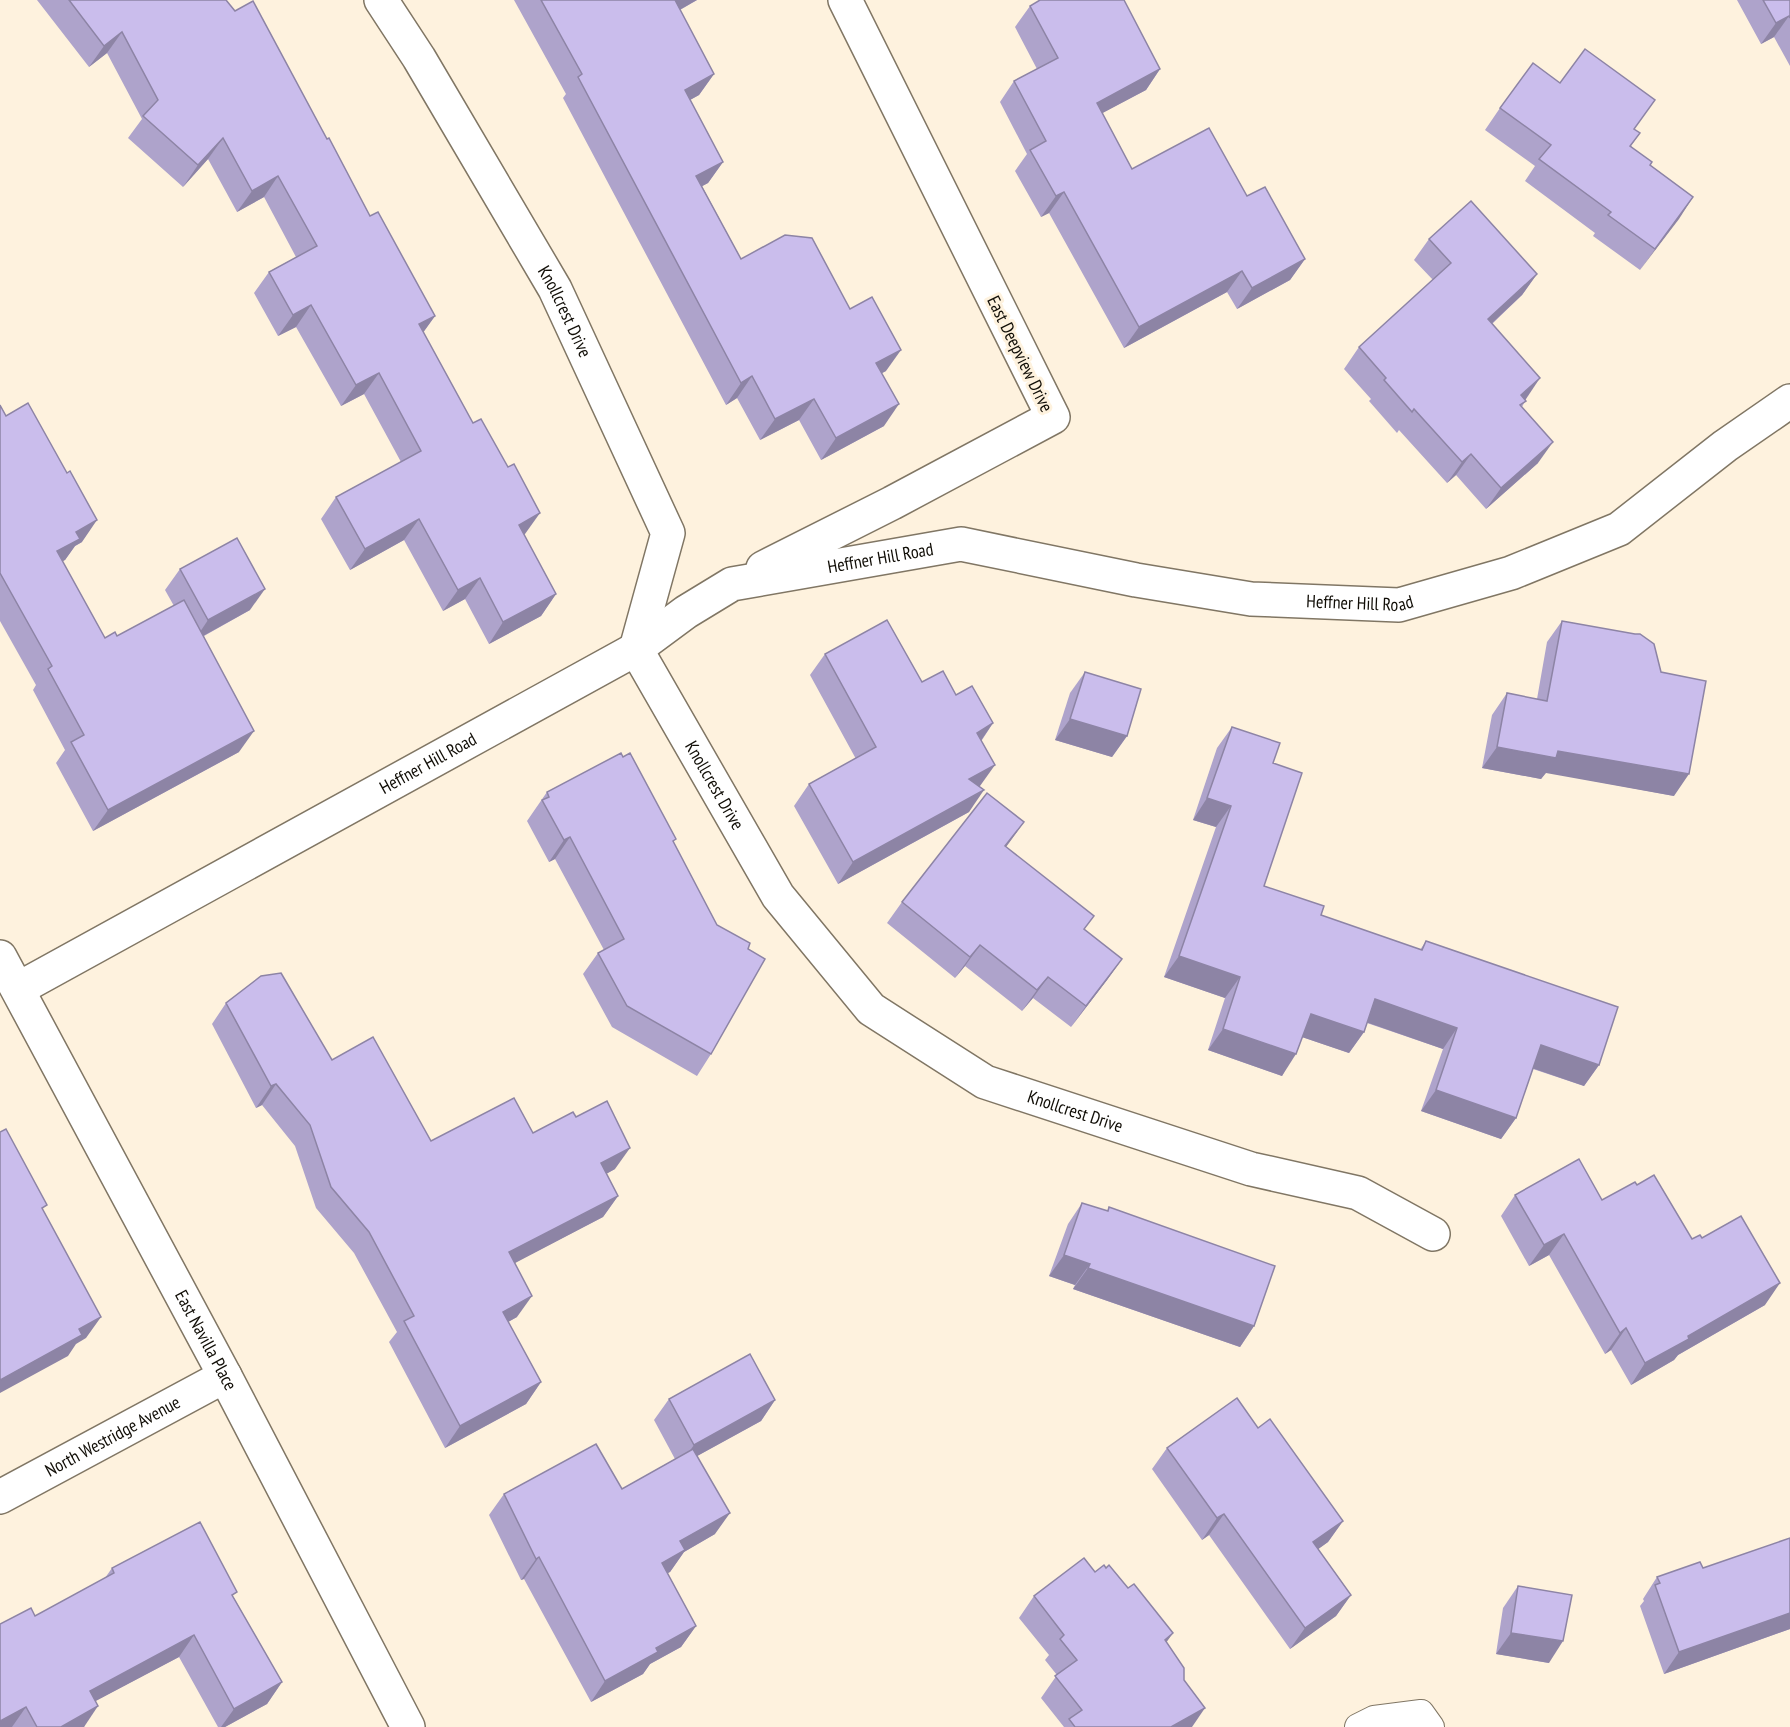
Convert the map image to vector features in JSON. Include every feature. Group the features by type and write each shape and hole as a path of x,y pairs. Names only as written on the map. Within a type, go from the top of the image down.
{"street":[{"name":"Knollcrest Drive","path":"381,0 419,57 555,289 668,533 636,649 778,896 871,1009 985,1082 1251,1169 1358,1193 1433,1234"},
{"name":"East Deepview Drive","path":"732,584 892,503 1053,417 845,0"},
{"name":"Heffner Hill Road","path":"18,989 636,649 686,612 732,584 961,544 1136,580 1251,599 1399,605 1511,573 1619,529 1725,446 1790,401"},
{"name":"East Navilla Place","path":"0,957 225,1376 408,1727"},
{"name":"North Westridge Avenue","path":"0,1497 225,1376"}],"lane":[{"path":"1358,1727 1374,1719 1421,1713 1431,1727"}],"building":[{"path":"69,0 226,0 235,11 253,1 370,216 378,212 435,316 419,324 473,423 481,419 508,467 514,464 540,513 519,525 556,594 503,622 480,578 458,590 419,519 365,549 336,497 421,451 379,373 356,385 311,305 293,315 269,272 317,246 278,176 252,191 223,138 198,165 143,116 158,100 122,32 104,46"},
{"path":"541,0 675,0 714,74 685,90 723,162 696,176 741,259 785,235 812,238 850,309 872,297 901,350 876,363 899,404 836,438 814,399 775,419 752,376 741,383 578,77 582,74"},
{"path":"1040,0 1124,0 1160,69 1097,103 1132,169 1209,128 1247,196 1265,187 1305,259 1252,288 1242,271 1139,327 1064,192 1056,196 1030,150 1046,141 1014,81 1058,58 1030,6"},
{"path":"1763,0 1790,0 1790,18 1789,16 1776,23"},
{"path":"1585,49 1655,100 1634,129 1640,133 1630,146 1652,162 1650,165 1693,197 1655,249 1608,215 1611,212 1539,159 1551,145 1500,108 1533,63 1560,83"},
{"path":"1471,201 1537,274 1488,319 1540,378 1521,395 1526,401 1520,405 1553,442 1501,488 1471,454 1462,462 1414,409 1412,412 1359,347 1451,263 1429,239"},
{"path":"28,403 67,473 70,471 97,520 76,532 80,539 57,551 105,638 115,632 117,636 184,600 254,731 108,810 71,742 84,735 48,669 52,666 0,573 0,405 6,416"},
{"path":"237,538 265,589 208,620 180,569"},
{"path":"887,620 922,682 943,671 956,695 972,686 993,723 977,733 995,765 969,779 984,790 853,862 809,784 876,747 825,654"},
{"path":"1562,621 1640,634 1654,644 1661,672 1706,681 1689,774 1558,751 1556,758 1497,747 1507,693 1547,701"},
{"path":"1085,672 1141,689 1127,736 1070,719"},
{"path":"1232,727 1280,743 1273,763 1302,773 1264,886 1324,906 1321,915 1422,950 1426,941 1618,1007 1599,1065 1541,1045 1516,1118 1436,1090 1457,1028 1375,999 1364,1032 1311,1014 1296,1054 1223,1029 1240,977 1179,956 1231,806 1207,798"},
{"path":"621,753 623,757 630,753 676,839 673,841 717,925 750,943 748,949 765,959 711,1054 627,1006 598,953 624,939 570,837 564,840 542,800 549,797 547,792"},
{"path":"987,793 1024,822 1005,846 1094,916 1084,929 1122,959 1086,1006 1048,977 1037,990 980,945 970,957 902,902"},
{"path":"281,973 332,1060 373,1037 431,1141 514,1098 533,1133 573,1112 576,1117 607,1101 630,1148 601,1163 618,1196 509,1252 532,1296 503,1312 541,1382 460,1426 404,1321 414,1316 369,1232 331,1187 310,1125 276,1084 271,1086 226,1003 261,976"},
{"path":"6,1129 47,1205 42,1208 101,1317 79,1329 82,1335 0,1380 0,1132"},
{"path":"1579,1159 1602,1200 1635,1182 1637,1185 1654,1175 1692,1239 1700,1235 1702,1238 1741,1216 1780,1283 1645,1363 1626,1328 1620,1333 1564,1234 1544,1245 1515,1195"},
{"path":"1082,1203 1108,1211 1109,1207 1275,1266 1254,1326 1088,1268 1090,1264 1064,1255"},
{"path":"750,1354 775,1400 694,1445 669,1399"},
{"path":"1237,1398 1258,1428 1270,1419 1343,1521 1313,1542 1351,1595 1305,1628 1224,1514 1217,1518 1167,1448"},
{"path":"596,1444 622,1489 693,1449 730,1513 680,1541 685,1550 662,1563 696,1626 656,1648 658,1652 605,1681 539,1557 536,1559 504,1494"},
{"path":"200,1522 237,1592 232,1595 282,1682 234,1709 194,1635 90,1691 98,1706 61,1727 37,1727 26,1707 0,1721 0,1624 31,1608 35,1616 114,1573 112,1568"},
{"path":"1790,1538 1790,1613 1679,1652 1655,1585 1660,1583 1657,1577 1700,1562 1703,1568"},
{"path":"1084,1558 1095,1572 1104,1565 1106,1568 1109,1565 1128,1588 1134,1584 1173,1633 1165,1640 1184,1668 1184,1680 1205,1708 1171,1727 1075,1727 1069,1719 1082,1710 1055,1676 1077,1660 1060,1639 1064,1635 1034,1596"},
{"path":"1518,1586 1572,1595 1563,1641 1511,1633"}]}
